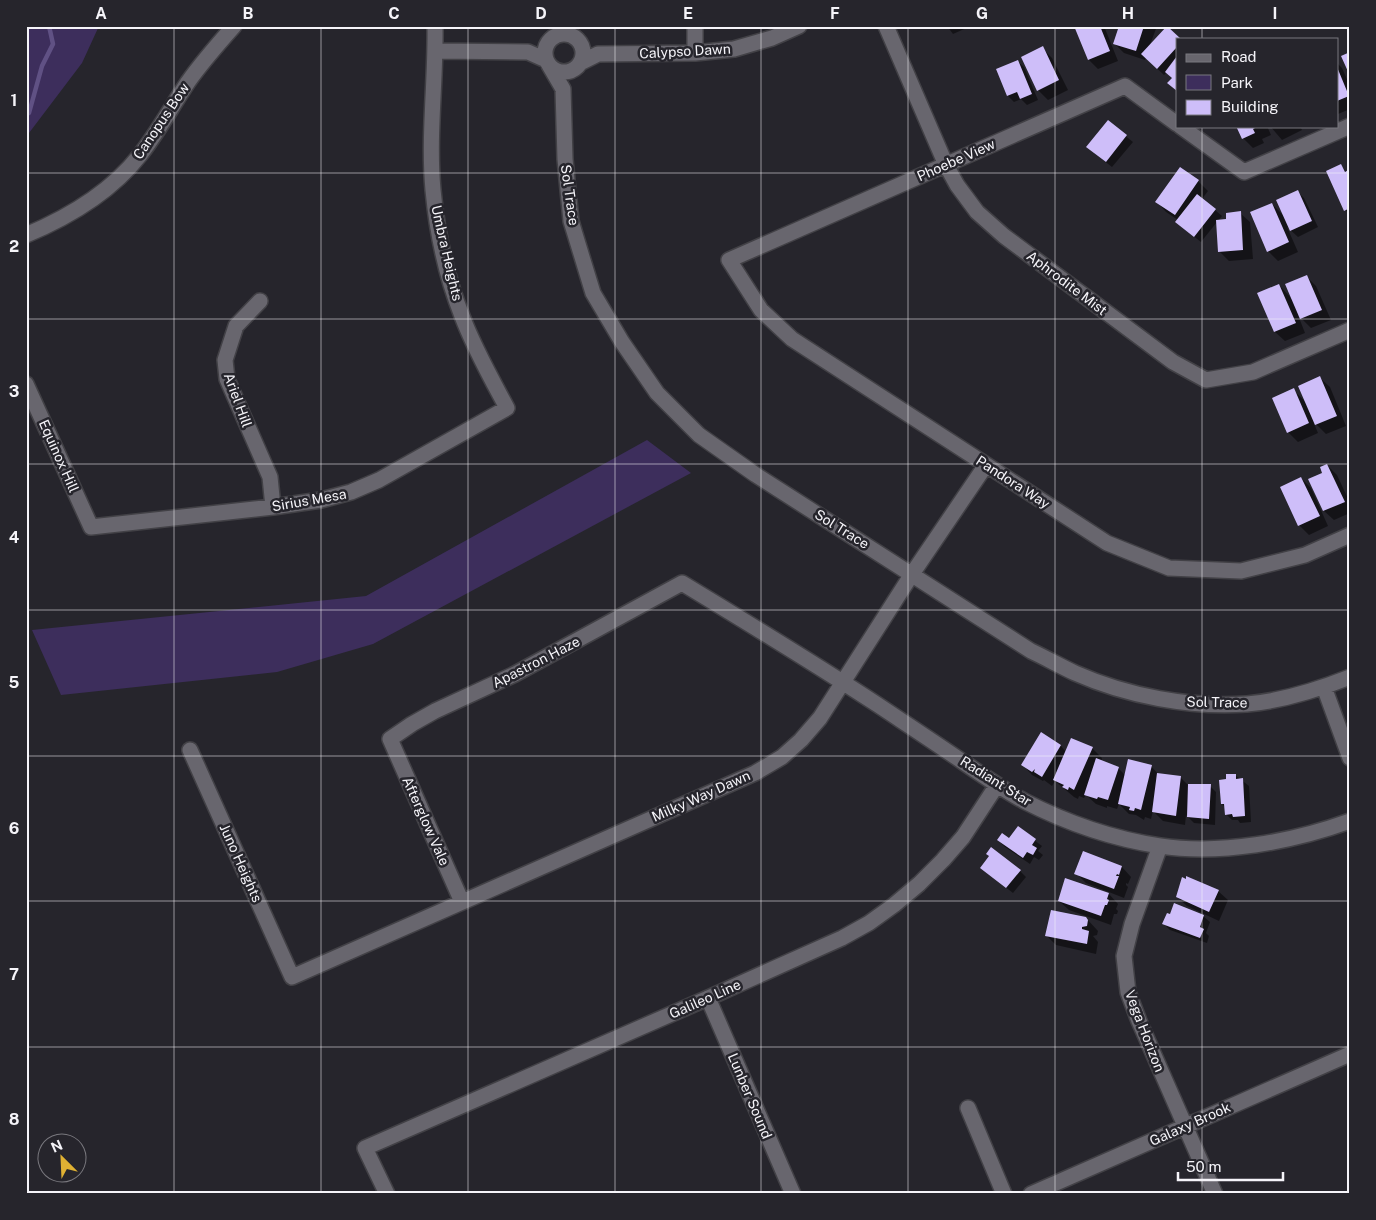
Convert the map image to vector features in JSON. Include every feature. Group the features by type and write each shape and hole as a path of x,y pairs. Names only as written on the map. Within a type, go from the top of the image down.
{"street":[{"name":"Canopus Bow","path":"26,236 52,224 87,203 112,184 140,155 189,81 209,54 234,26"},
{"name":"Umbra Heights","path":"435,26 432,144 433,189 439,233 461,315 477,352 507,408"},
{"path":"694,53 695,26"},
{"name":"Calypso Dawn","path":"580,64 598,54 694,53 734,49 772,38 799,26"},
{"name":"Aphrodite Mist","path":"886,26 946,165 976,212 1004,236 1173,362 1206,380 1253,372 1350,330"},
{"path":"528,52 554,35 565,34 575,35 598,54"},
{"path":"548,62 546,47 554,35"},
{"path":"563,89 580,64 583,55 575,35"},
{"path":"435,51 528,52 548,62 560,72 572,70 580,64"},
{"name":"Sol Trace","path":"548,62 563,89 565,159 571,221 594,293 622,342 657,393 699,435 756,475 1031,651 1076,673 1117,688 1162,699 1197,703 1246,704 1288,697 1324,687 1350,677"},
{"name":"Phoebe View","path":"729,260 1125,86 1176,123"},
{"path":"1183,128 1244,172 1350,126"},
{"name":"Pandora Way","path":"729,260 761,310 792,339 1106,543 1169,568 1241,571 1305,555 1350,535"},
{"name":"Ariel Hill","path":"260,301 236,326 225,360 227,379 270,477 273,507"},
{"name":"Equinox Hill","path":"26,384 91,527"},
{"name":"Sirius Mesa","path":"91,527 273,507 321,500 351,492 379,480 507,408"},
{"name":"Milky Way Dawn","path":"292,977 755,773 782,757 801,740 820,718 912,574 986,465"},
{"name":"Radiant Star","path":"682,583 842,682 998,784 1024,800 1064,819 1112,835 1160,846 1193,849 1241,846 1281,840 1350,821"},
{"name":"Apastron Haze","path":"390,739 435,711 515,674 682,583"},
{"path":"1324,687 1350,758"},
{"name":"Afterglow Vale","path":"390,739 462,902"},
{"name":"Juno Heights","path":"190,750 292,977"},
{"name":"Galileo Line","path":"386,1194 365,1148 842,938 894,905 919,884 963,837 998,784"},
{"name":"Vega Horizon","path":"1160,846 1132,924 1124,956 1128,992 1215,1194"},
{"name":"Lunber Sound","path":"708,998 793,1194"},
{"name":"Galaxy Brook","path":"1031,1194 1350,1054"},
{"path":"968,1108 1004,1194"}],"green space":[{"path":"26,26 99,26 82,63 29,133 26,134"},
{"path":"647,440 691,473 373,644 277,672 61,695 32,630 366,596"}],"building":[{"path":"1074,26 1100,26 1110,51 1088,60"},
{"path":"1119,26 1144,26 1136,51 1113,44"},
{"path":"1167,26 1180,38 1176,38 1176,48 1157,69 1141,54"},
{"path":"1043,46 1059,80 1037,91 1021,57"},
{"path":"1350,52 1350,76 1341,56"},
{"path":"1176,57 1176,90 1167,83 1172,78 1165,72"},
{"path":"1018,60 1032,94 1020,99 1017,92 1007,96 996,69"},
{"path":"1338,69 1349,96 1338,101"},
{"path":"1108,120 1127,135 1106,162 1086,147"},
{"path":"1237,128 1255,128 1253,129 1255,133 1242,139"},
{"path":"1341,164 1345,172 1350,169 1350,208 1344,211 1326,171"},
{"path":"1180,167 1199,180 1175,215 1155,202"},
{"path":"1298,190 1312,221 1290,231 1276,200"},
{"path":"1197,194 1216,209 1194,237 1175,222"},
{"path":"1272,203 1289,242 1267,252 1250,212"},
{"path":"1241,211 1243,250 1218,252 1216,220 1226,219 1226,213"},
{"path":"1307,275 1322,310 1300,319 1285,284"},
{"path":"1279,284 1296,323 1274,332 1257,293"},
{"path":"1320,376 1337,416 1315,425 1298,386"},
{"path":"1294,388 1309,423 1287,433 1272,398"},
{"path":"1327,464 1345,502 1323,511 1308,479 1322,473 1320,467"},
{"path":"1301,477 1320,516 1298,526 1280,487"},
{"path":"1041,732 1061,745 1042,777 1034,772 1035,769 1032,772 1021,765"},
{"path":"1071,738 1093,747 1074,790 1069,787 1068,790 1062,787 1064,785 1053,780"},
{"path":"1096,758 1119,767 1108,800 1084,795"},
{"path":"1128,759 1152,765 1141,810 1135,808 1134,811 1129,810 1130,807 1118,804"},
{"path":"1157,773 1181,776 1176,816 1152,812"},
{"path":"1226,774 1236,774 1236,779 1243,778 1245,816 1233,817 1232,814 1225,815 1224,804 1221,804 1219,780 1226,779"},
{"path":"1188,784 1211,784 1209,819 1187,817"},
{"path":"1018,826 1036,839 1032,845 1037,848 1033,855 1027,852 1023,858 997,840 1002,833 1009,838"},
{"path":"991,847 1021,870 1006,888 980,868 989,856 986,854"},
{"path":"1083,851 1122,866 1119,875 1117,874 1116,876 1119,876 1114,889 1074,874"},
{"path":"1186,876 1219,890 1209,912 1176,897 1182,877 1186,879"},
{"path":"1065,878 1109,893 1107,899 1109,900 1101,916 1058,901"},
{"path":"1174,903 1204,915 1200,927 1204,929 1200,938 1162,924 1167,913 1170,914"},
{"path":"1051,910 1086,917 1088,920 1087,926 1082,927 1082,929 1089,931 1087,944 1045,936"}],"waterway":[{"path":"26,115 29,113 42,66 53,44 49,26"}]}
